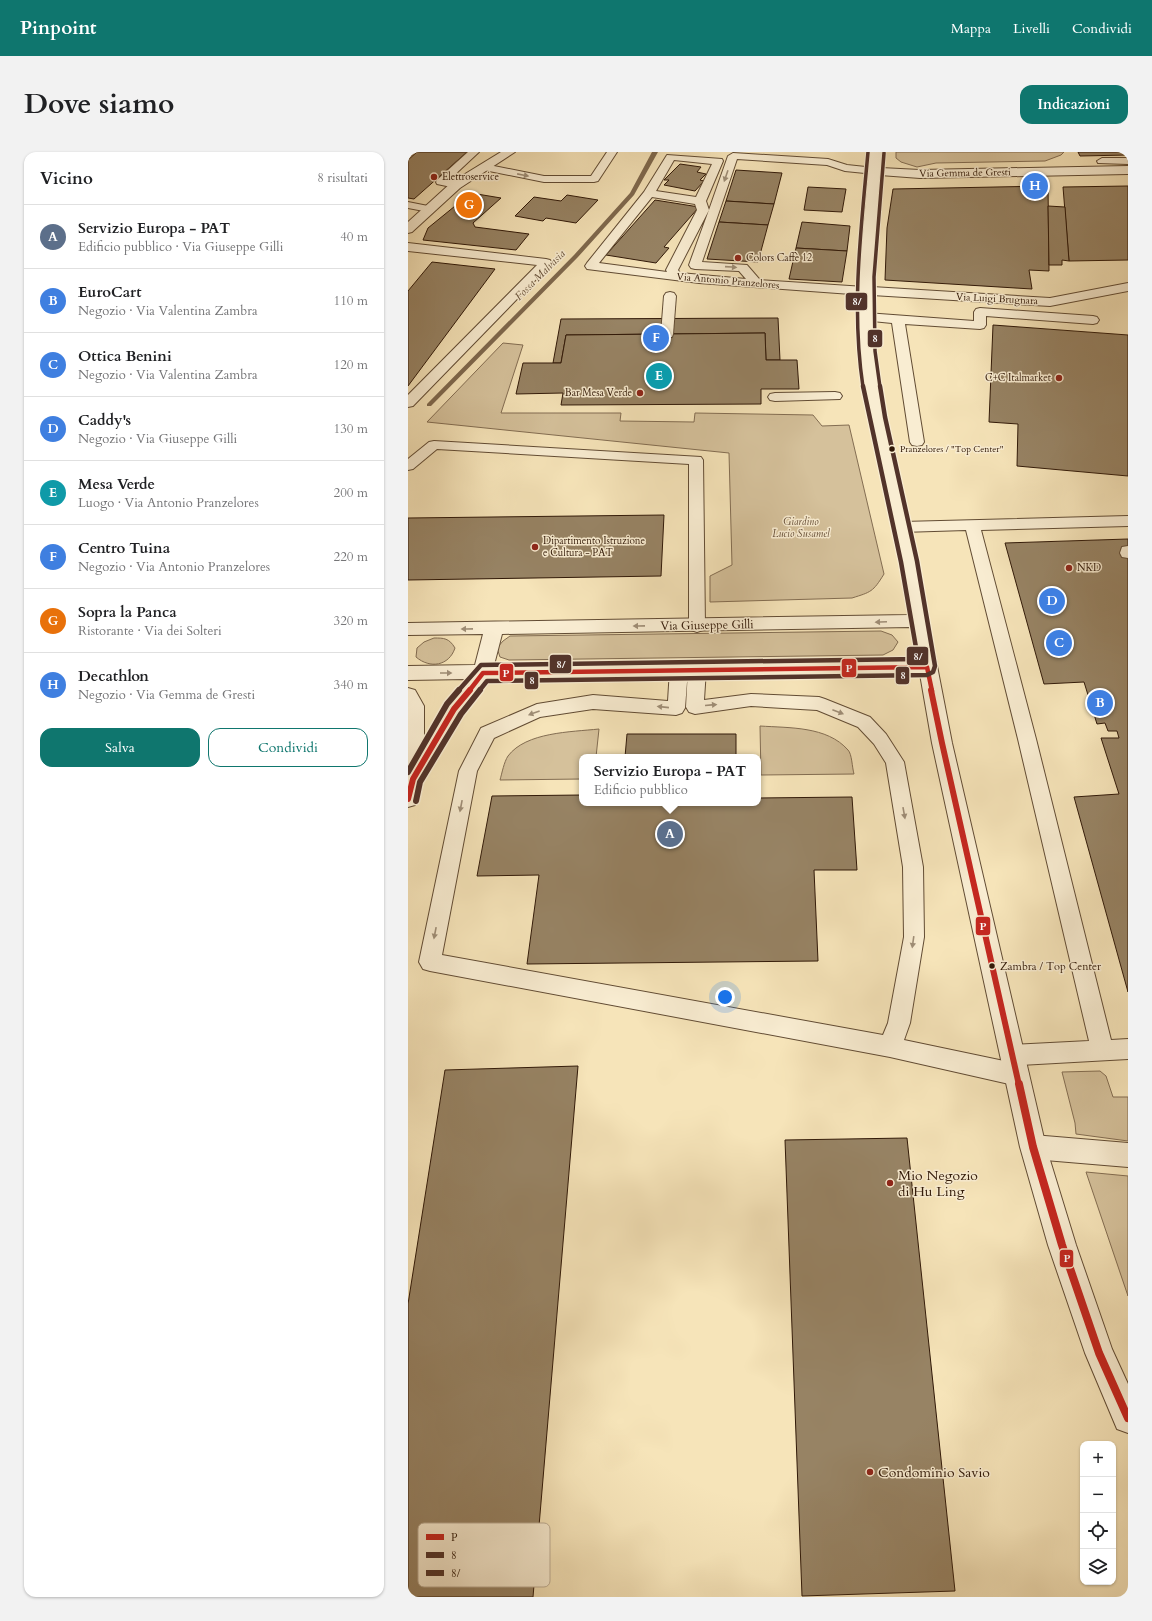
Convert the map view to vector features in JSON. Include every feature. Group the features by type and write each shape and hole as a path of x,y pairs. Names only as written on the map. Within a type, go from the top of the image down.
{"street":[{"path":"408,229 456,185 509,152"},
{"path":"876,152 865,291 867,351 877,421 902,527 942,743 1034,1147 1062,1245 1099,1353 1128,1418"},
{"name":"Via Gemma de Gresti","path":"875,171 920,174 1128,170"},
{"name":"Via Luigi Brugnara","path":"865,291 1050,302 1128,288"},
{"name":"Via Giuseppe Gilli","path":"408,629 697,626 920,621"},
{"path":"413,779 454,709 483,673 494,628"},
{"path":"408,673 927,667"},
{"path":"408,695 414,706 413,779 408,799"}],"lane":[{"path":"456,185 441,182 474,152"},
{"path":"484,167 544,179 594,179 612,152"},
{"path":"756,283 743,268 695,264 733,156 828,162 845,168 875,171"},
{"path":"675,276 672,270 703,210 700,201 718,161 671,157 649,193 700,201"},
{"path":"1102,161 1128,161"},
{"name":"Via Antonio Pranzelores","path":"649,193 592,266 675,276 865,291"},
{"path":"408,205 430,208"},
{"path":"408,247 546,263 408,403"},
{"path":"667,334 670,296"},
{"path":"866,317 980,325 980,312 1093,320"},
{"path":"898,320 916,442"},
{"path":"775,397 835,396"},
{"path":"408,466 434,445 696,460 697,626"},
{"path":"902,527 1128,521"},
{"path":"972,525 1029,747 1103,1050"},
{"path":"688,669 676,708 593,702 537,711 486,733 468,771 430,962 890,1047 1015,1065 1103,1050 1128,1049"},
{"path":"688,669 695,707 751,700 819,704 864,722 880,739 895,762 913,867 914,937 899,1024 890,1047"},
{"path":"1034,1147 1128,1155"}],"green space":[{"path":"896,152 1064,152 1061,155 1045,161 936,163 917,167 901,162 896,158"},
{"name":"Giardino Lucio Susamel","path":"503,343 523,345 501,413 621,413 620,421 694,422 695,413 813,415 822,426 849,425 884,574 874,588 852,598 710,602 710,576 732,565 729,453 427,422"},
{"path":"881,631 892,635 898,642 893,650 883,655 509,660 500,657 497,648 510,636"},
{"path":"434,638 446,639 451,642 455,648 452,654 444,662 438,664 421,661 416,657 417,648 424,642"},
{"path":"760,726 795,728 819,732 839,742 848,750 854,774 761,775"},
{"path":"599,729 596,754 579,754 579,779 500,780 504,764 508,756 516,748 537,738 563,733"},
{"path":"1100,1071 1106,1076 1113,1097 1128,1097 1128,1141 1076,1134 1075,1123 1062,1072"},
{"path":"1086,1172 1128,1176 1128,1296"}],"building":[{"path":"417,152 467,152 414,199 408,198 408,160"},
{"path":"1078,152 1128,152 1128,155 1080,156"},
{"path":"680,164 701,167 697,172 706,174 700,180 704,181 695,191 664,185 669,180 664,180"},
{"path":"736,170 782,173 774,204 726,201"},
{"path":"1048,186 1049,271 1029,270 1032,289 885,280 887,228 893,189"},
{"path":"1128,186 1128,260 1069,261 1063,187"},
{"path":"808,187 846,189 842,212 804,210"},
{"path":"471,193 501,198 473,223 475,227 529,234 516,250 423,240 428,228"},
{"path":"567,195 598,200 576,223 546,218 543,221 515,216 534,197 561,201"},
{"path":"655,200 699,207 664,247 669,248 656,263 606,255"},
{"path":"726,201 774,204 768,225 719,222"},
{"path":"1048,206 1065,207 1069,261 1062,260 1062,265 1049,265"},
{"path":"719,222 768,225 758,262 707,259"},
{"path":"802,222 850,226 847,251 796,248"},
{"path":"796,248 847,251 842,282 789,279"},
{"path":"432,262 495,269 408,386 408,291"},
{"path":"778,318 780,360 766,360 765,333 566,335 561,363 553,363 561,319"},
{"name":"C+C Italmarket","path":"993,325 1128,335 1128,476 1017,466 1018,424 989,422"},
{"path":"765,333 766,360 797,360 799,389 761,389 761,404 561,405 563,393 516,394 523,363 561,363 566,335"},
{"name":"Dipartimento Istruzione e Cultura - PAT","path":"664,515 661,576 408,580 408,518"},
{"path":"1128,539 1128,992 1074,797 1119,794 1101,738 1119,738 1117,731 1108,731 1105,723 1097,724 1084,682 1044,684 1005,543"},
{"path":"627,734 736,734 736,754 625,754"},
{"path":"579,795 579,806 761,806 761,798 852,797 857,870 814,870 818,961 527,964 539,875 477,876 492,796"},
{"path":"578,1066 539,1523 418,1523 418,1587 534,1587 533,1597 408,1597 408,1304 445,1070"},
{"name":"Condominio Savio","path":"907,1138 955,1591 802,1596 785,1140"}],"waterway":[{"name":"Fossa Malvasia","path":"429,405 576,256 632,194 655,152"}],"transit line":[{"name":"8/","path":"408,772 447,704 481,665 918,659 897,543 868,411 859,354 857,329 857,278 868,152"},
{"name":"8","path":"416,801 420,782 461,714 487,681 927,675 933,672 935,666 917,561 885,417 875,351 874,277 884,153"},
{"name":"P","path":"408,799 413,779 454,709 483,673 927,667 942,743 1033,1147 1062,1245 1099,1353 1128,1418"}],"place":[{"name":"Elettroservice","path":"434,177"},
{"name":"Decathlon","path":"1035,186"},
{"name":"Sopra la Panca","path":"469,205"},
{"name":"Colors Caffè 12","path":"738,258"},
{"name":"Centro Tuina","path":"656,338"},
{"name":"Mesa Verde","path":"659,376"},
{"name":"C+C Italmarket","path":"1059,378"},
{"name":"Bar Mesa Verde","path":"640,393"},
{"name":"Pranzelores / \"Top Center\"","path":"892,449"},
{"name":"Dipartimento Istruzione e Cultura - PAT","path":"535,547"},
{"name":"NKD","path":"1069,568"},
{"name":"Caddy's","path":"1052,601"},
{"name":"Ottica Benini","path":"1059,643"},
{"name":"EuroCart","path":"1100,703"},
{"name":"Servizio Europa - PAT","path":"670,834"},
{"name":"Zambra / Top Center","path":"992,966"},
{"name":"Mio Negozio di Hu Ling","path":"890,1183"},
{"name":"Condominio Savio","path":"870,1472"}]}
